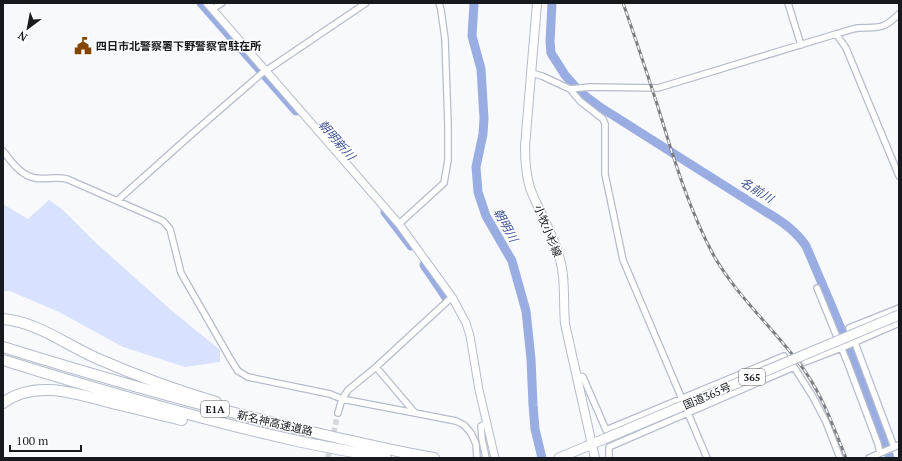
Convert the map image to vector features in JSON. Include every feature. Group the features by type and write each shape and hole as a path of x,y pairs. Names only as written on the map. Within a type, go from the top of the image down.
{"highway":[{"name":"国道365号","path":"559,458 899,315"},
{"path":"3,319 23,322 34,326 95,357 138,376 183,392 367,444"},
{"name":"新名神高速道路","path":"3,347 74,370 220,410 432,458"},
{"name":"新名神高速道路","path":"3,360 71,382 222,423 294,440 386,458"},
{"path":"3,403 16,395 26,392 36,390 59,391 181,419 294,440"}],"main road":[{"name":"小牧小杉線","path":"537,3 525,146 526,165 530,187 560,257 564,278 565,324 595,458"}],"street":[{"path":"207,3 264,72 399,224 452,297 466,323 470,336 479,390 495,458"},
{"path":"212,9 222,3"},
{"path":"118,200 192,133 264,72 366,3"},
{"path":"399,224 444,183 448,160 448,124 444,39 439,3"},
{"path":"788,3 801,45"},
{"path":"571,90 590,87 658,88 856,28 883,26 890,23 899,14"},
{"path":"836,34 846,48 899,176"},
{"path":"531,73 542,76 571,90 580,102 604,119 605,174 623,260 706,458"},
{"path":"3,152 20,171 34,178 55,177 67,179 118,200 168,224 181,273 230,360 238,371 248,377 330,394 342,399 456,421 464,425 471,432 476,444 477,458"},
{"path":"817,288 843,348 881,453"},
{"path":"338,413 342,399 348,390 376,367 452,297"},
{"path":"869,458 895,447 849,328 899,308"},
{"path":"805,362 843,348 899,323"},
{"path":"576,375 583,377 606,430 784,356"},
{"path":"376,367 415,413"},
{"path":"609,458 609,447 794,367 813,397 826,422 840,458"},
{"path":"486,458 481,426 487,423"}],"shaded area":[{"path":"49,200 63,210 96,243 171,310 220,350 220,362 185,367 123,347 59,312 10,291 3,291 3,204 28,219"}],"waterway":[{"name":"朝明新川","path":"201,3 296,111"},
{"name":"朝明川","path":"474,3 472,36 481,69 484,118 483,134 476,167 478,192 486,216 512,261 526,311 531,359 535,429 542,458"},
{"name":"名前川","path":"552,3 550,42 551,53 565,75 580,92 600,107 778,219 793,231 806,246 855,363 890,458"},
{"name":"朝明新川","path":"385,212 411,246"},
{"name":"朝明新川","path":"424,265 447,299"}],"tunnel":[{"path":"328,458 338,413"}],"railway":[{"path":"623,3 675,162 696,219 705,238 714,256 733,285 789,350 807,374 826,409 846,458"}],"place":[{"name":"四日市北警察署下野警察官駐在所","path":"83,46"}]}
